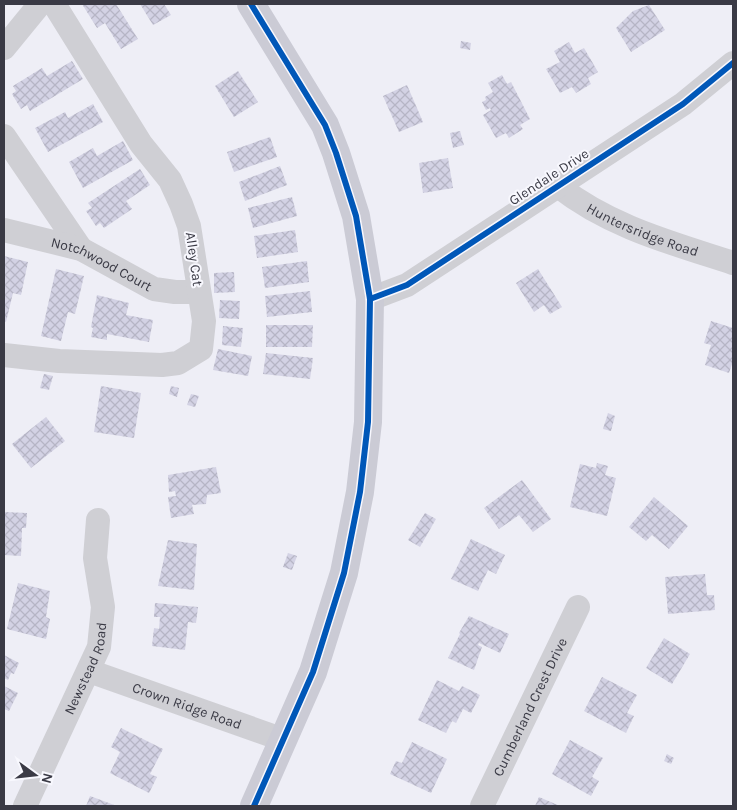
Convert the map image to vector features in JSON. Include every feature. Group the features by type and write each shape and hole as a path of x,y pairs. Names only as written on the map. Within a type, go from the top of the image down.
{"main road":[{"path":"251,4 324,125 336,152 356,216 370,299 368,422 354,526 344,573 324,644 254,806"}],"street":[{"path":"4,48 40,4"},
{"name":"Alley Cat","path":"4,355 131,365 178,364 201,349 204,320 198,292 189,226 174,188 141,144 54,4"},
{"name":"Glendale Drive","path":"370,299 406,285 683,104 733,63"},
{"path":"4,136 81,249"},
{"name":"Huntersridge Road","path":"558,186 601,215 632,230 733,263"},
{"name":"Notchwood Court","path":"4,230 81,249 154,289 175,292 198,292"},
{"name":"Newstead Road","path":"25,806 89,671 102,633 103,608 95,558 98,520"},
{"name":"Cumberland Crest Drive","path":"482,806 578,607"},
{"name":"Crown Ridge Road","path":"89,671 284,740"}],"building":[{"path":"82,4 116,4 138,39 121,49 105,23 97,28"},
{"path":"140,4 164,4 171,15 153,25"},
{"path":"649,5 665,30 631,52 616,28 633,11"},
{"path":"461,41 471,43 470,50 460,48"},
{"path":"569,42 575,53 584,48 598,72 588,78 591,84 576,93 572,87 560,93 546,69 560,62 554,51"},
{"path":"72,61 83,79 30,111 27,105 21,109 12,94 16,91 13,86 42,68 47,76"},
{"path":"238,71 258,102 234,117 215,86"},
{"path":"502,75 507,84 511,82 530,119 520,125 523,129 509,138 506,133 496,138 483,115 491,110 490,108 486,110 482,102 486,100 485,97 493,92 488,83"},
{"path":"407,85 423,122 399,132 383,96"},
{"path":"93,104 103,122 48,152 35,128 65,112 68,118"},
{"path":"460,131 464,145 453,148 450,133"},
{"path":"270,137 277,157 234,172 227,152"},
{"path":"123,141 133,160 83,188 69,162 93,148 97,156"},
{"path":"448,158 453,188 423,193 419,163"},
{"path":"280,166 287,185 245,201 239,182"},
{"path":"140,169 150,185 126,201 132,209 104,228 100,223 96,226 86,211 92,208 88,203"},
{"path":"292,197 297,216 253,228 248,208"},
{"path":"295,230 298,252 257,258 254,236"},
{"path":"4,256 28,262 21,295 13,293 6,322 4,321"},
{"path":"307,261 309,282 265,288 262,267"},
{"path":"56,269 84,276 75,314 68,312 61,341 41,336"},
{"path":"538,269 562,307 550,314 544,305 534,312 516,283"},
{"path":"234,272 235,292 214,293 214,273"},
{"path":"310,291 312,312 267,317 265,296"},
{"path":"97,295 129,303 126,315 153,320 149,342 107,334 107,340 91,337"},
{"path":"220,300 240,301 239,319 219,318"},
{"path":"711,321 733,328 733,361 729,373 705,365 711,345 704,343"},
{"path":"266,325 313,325 312,347 266,347"},
{"path":"223,326 243,328 241,347 222,345"},
{"path":"218,349 252,356 248,376 213,370"},
{"path":"266,353 313,358 310,379 263,374"},
{"path":"44,374 53,376 49,390 40,388"},
{"path":"101,386 141,393 134,438 94,432"},
{"path":"171,386 179,388 177,397 169,394"},
{"path":"191,394 199,396 195,407 187,405"},
{"path":"608,413 615,416 611,431 603,429"},
{"path":"46,417 65,441 31,468 12,444"},
{"path":"597,463 608,466 605,475 616,478 607,516 570,507 580,464 596,468"},
{"path":"216,467 221,493 207,495 206,504 192,505 194,514 171,518 168,497 176,496 175,491 169,492 168,475"},
{"path":"522,480 551,519 533,532 519,515 499,529 484,508"},
{"path":"654,497 688,526 669,549 652,535 646,541 629,527"},
{"path":"4,512 27,513 26,528 22,528 21,556 4,555"},
{"path":"425,513 436,519 420,547 408,540"},
{"path":"471,539 505,555 496,574 488,570 478,591 451,579"},
{"path":"168,540 197,544 194,590 158,586"},
{"path":"288,553 297,556 292,570 283,567"},
{"path":"705,574 707,595 714,595 715,610 668,614 665,577"},
{"path":"18,583 50,591 46,617 50,619 46,639 7,629"},
{"path":"155,603 198,607 196,623 188,622 185,650 152,646 154,628 159,629 160,617 154,617"},
{"path":"469,616 509,634 500,653 479,643 478,645 482,647 474,670 448,658"},
{"path":"664,638 690,654 672,684 646,668"},
{"path":"4,655 19,663 14,674 11,673 8,680 4,678"},
{"path":"602,677 637,695 627,713 634,716 626,733 584,711"},
{"path":"437,680 459,691 462,686 480,695 471,713 463,709 456,723 452,721 446,733 418,720"},
{"path":"4,686 18,693 9,711 4,709"},
{"path":"121,728 163,749 150,774 157,777 149,793 110,773 120,752 111,747"},
{"path":"570,740 603,758 592,777 599,781 591,796 552,774"},
{"path":"412,742 447,759 431,793 390,774 396,761 402,763"},
{"path":"667,754 674,758 671,764 664,761"},
{"path":"90,796 117,806 86,806"},
{"path":"539,797 560,806 535,806"}],"cycle path":[{"path":"251,4 325,125 356,216 370,299 368,422 360,492 344,573 313,672 254,806"},
{"path":"370,299 407,285 683,104 733,63"}]}
